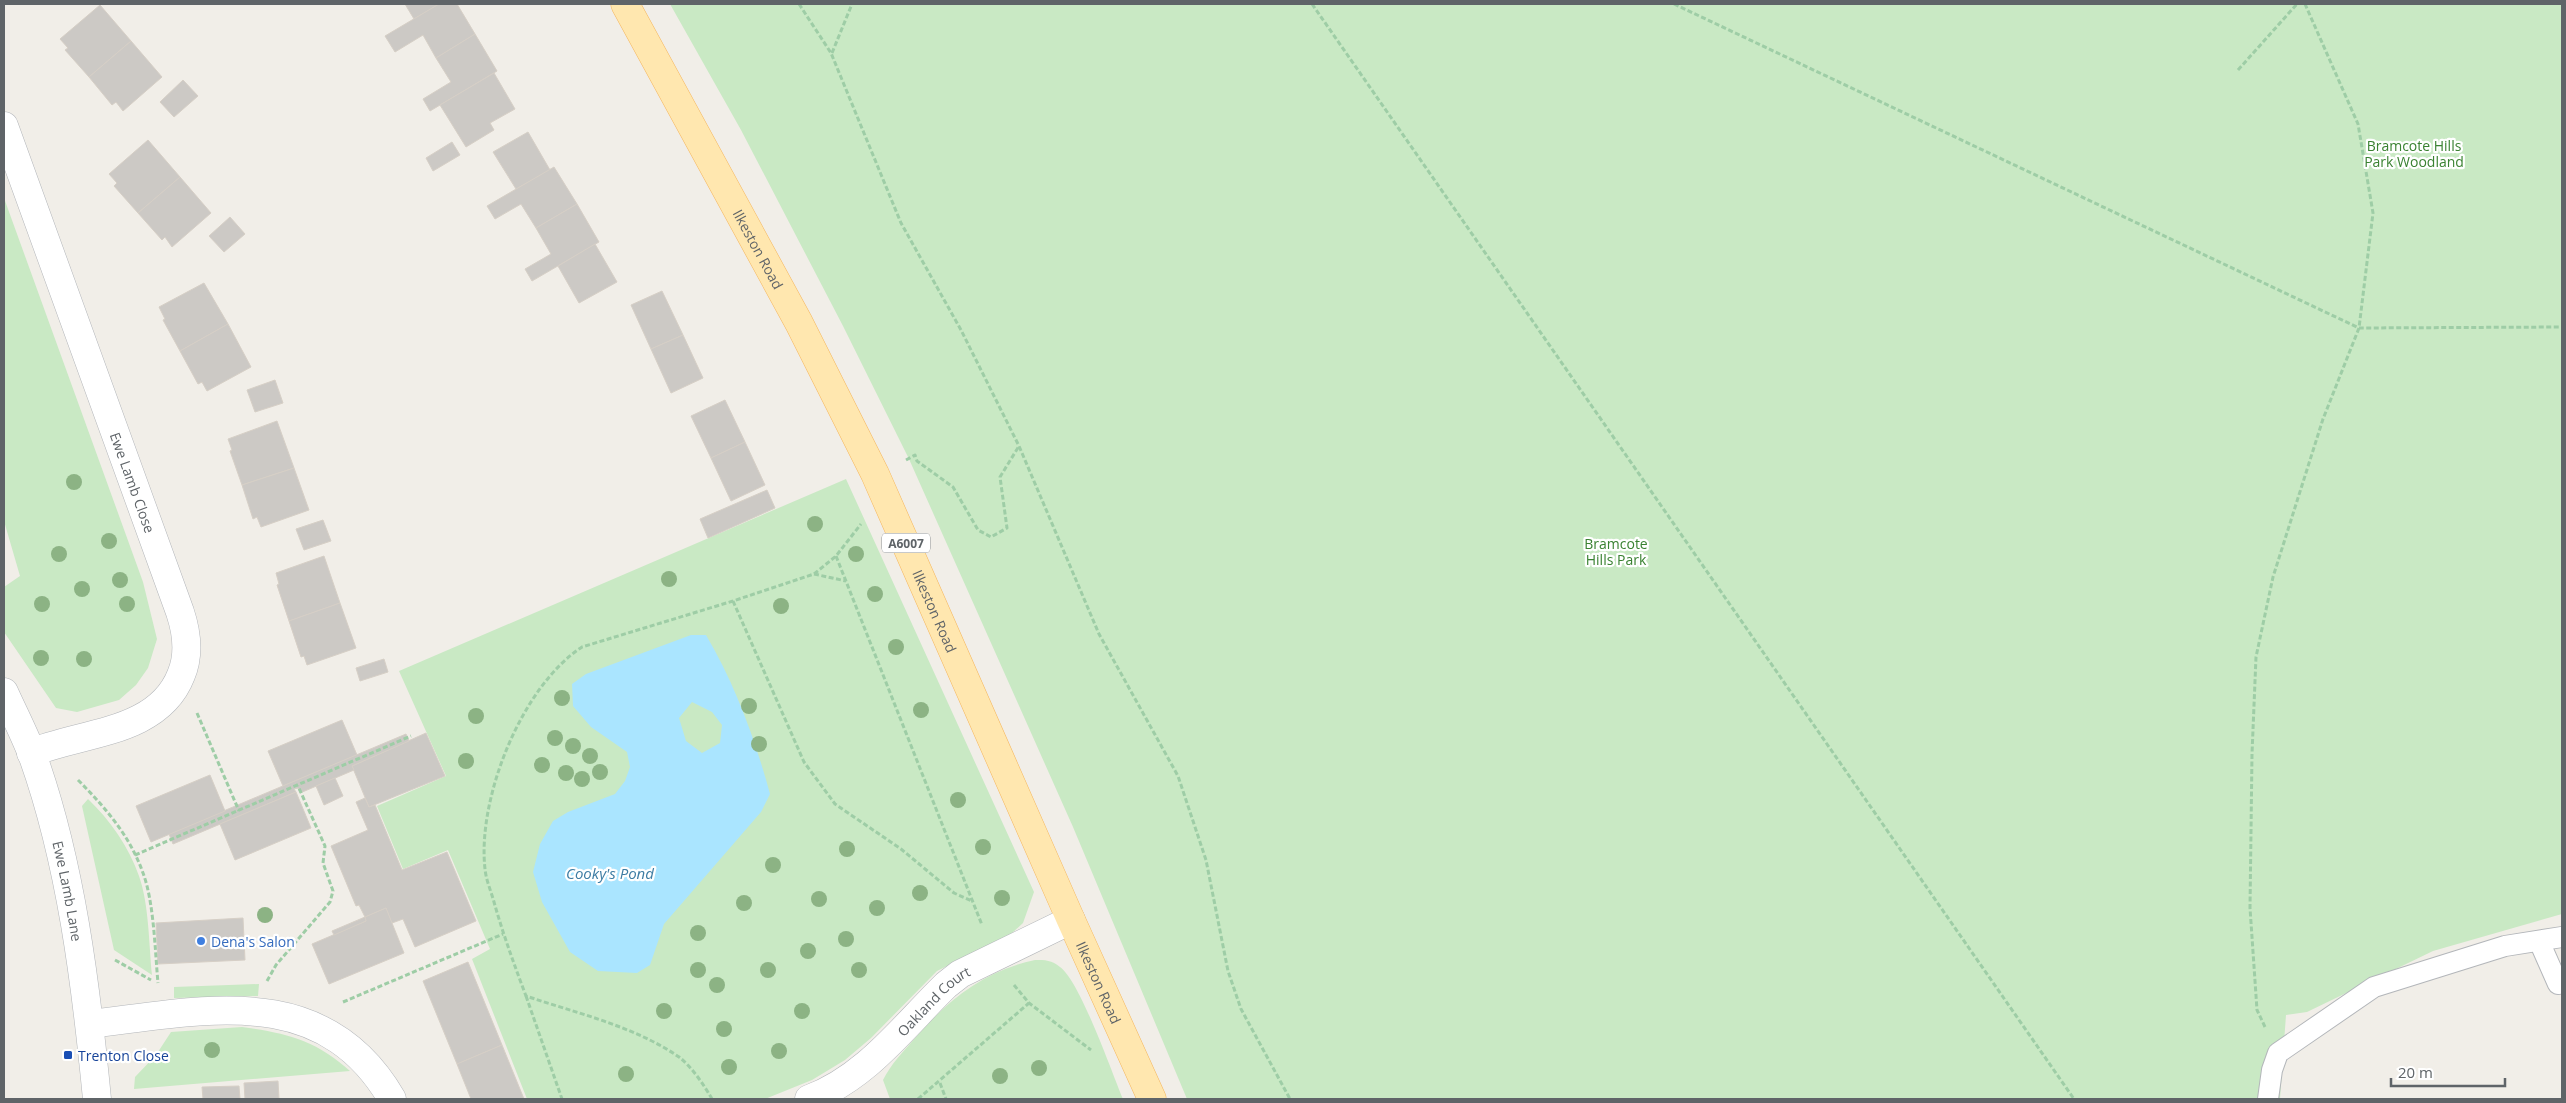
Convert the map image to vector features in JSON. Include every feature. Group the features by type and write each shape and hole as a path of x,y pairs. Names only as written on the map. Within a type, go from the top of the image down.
{"main road":[{"name":"Ilkeston Road","path":"625,4 799,323 880,484 1071,920 1152,1099"}],"street":[{"name":"Ewe Lamb Close","path":"4,126 184,624 187,652 185,667 177,686 168,699 150,714 112,730 38,750"},
{"name":"Ewe Lamb Lane","path":"4,692 38,750 47,801 65,873 90,1024 97,1099"},
{"name":"Oakland Court","path":"809,1099 842,1084 861,1071 946,985 960,974 1071,920"},
{"path":"90,1024 232,1010 276,1014 315,1025 333,1036 380,1079 392,1099"}],"lane":[{"path":"2268,1099 2272,1070 2278,1054 2374,987 2505,946 2562,937"},
{"path":"2539,941 2558,984"}],"path":[{"path":"799,4 832,53 901,223 961,330 1019,446 1099,634 1178,776 1195,822 1206,860 1228,971 1241,1009 1290,1099"},
{"path":"832,53 852,4"},
{"path":"1312,4 2074,1099"},
{"path":"1674,4 2358,328 2562,327"},
{"path":"2238,70 2297,4"},
{"path":"2278,1054 2257,1010 2250,908 2252,754 2256,657 2276,568 2323,419 2358,328 2373,213 2358,124 2305,4"},
{"path":"562,1099 504,934 485,870 484,844 488,810 500,767 513,737 548,676 568,656 582,647 814,574 836,556 880,484 915,455 918,461 953,487 978,530 991,537 1008,528 1000,477 1019,446"},
{"path":"836,556 994,956 1002,972 1029,1003 1094,1052"},
{"path":"814,574 846,581"},
{"path":"733,601 804,762 835,804 901,849 954,893 973,901"},
{"path":"177,686 194,705 239,811"},
{"path":"136,855 411,736"},
{"path":"38,750 98,800 124,834 136,855 147,886 159,987"},
{"path":"266,986 276,965 330,902 333,891 323,863 325,846 298,785"},
{"path":"315,1025 337,1004 504,934"},
{"path":"526,996 643,1036 681,1058 712,1099"},
{"path":"918,1099 940,1083 1029,1003"},
{"path":"940,1083 946,1099"}],"green space":[{"name":"Bramcote Hills Park","path":"670,4 2562,4 2562,914 2433,951 2307,1012 2286,1015 2280,1099 1187,1099 1073,827 909,459 843,326 741,130"},
{"path":"4,198 143,582 157,639 148,668 136,685 119,700 77,712 56,708 4,632 4,587 20,576 4,521"},
{"path":"846,479 1034,892 1023,923 1011,934 937,971 871,1038 845,1060 812,1080 765,1099 527,1099 472,959 490,949 448,850 403,869 377,806 446,776 399,671"},
{"path":"88,799 118,834 139,876 147,912 152,975 114,950 82,806"},
{"path":"1035,960 1045,960 1060,967 1077,990 1104,1050 1123,1099 890,1099 883,1080 886,1074 893,1063 941,1011 954,999 984,979 1000,971"},
{"path":"259,984 258,996 174,998 174,987"},
{"path":"242,1027 287,1035 300,1040 325,1052 350,1071 134,1089 135,1077 156,1055 171,1032"}],"water":[{"name":"Cooky's Pond","path":"691,635 706,635 735,692 758,753 770,794 761,812 664,924 650,965 637,973 598,971 570,952 542,902 533,872 540,844 553,821 568,812 615,794 625,781 630,767 627,752 591,727 573,706 572,684 586,674","holes":["692,702 712,712 722,725 720,743 702,753 686,741 679,718"]}],"building":[{"path":"405,4 439,4 414,19"},
{"path":"439,4 457,4 475,34 436,58 423,35 395,52 385,36"},
{"path":"100,5 131,41 89,77 65,50 68,48 60,39"},
{"path":"475,34 497,71 430,111 423,99 451,82 436,58"},
{"path":"131,41 162,77 123,111 116,102 112,105 89,77"},
{"path":"494,73 515,109 490,123 494,130 466,147 440,105"},
{"path":"183,80 198,96 174,117 160,102"},
{"path":"528,132 550,170 516,189 493,152"},
{"path":"148,140 180,177 138,213 114,186 117,183 109,174"},
{"path":"452,142 460,155 433,171 426,158"},
{"path":"554,167 577,204 536,228 521,204 495,219 487,206"},
{"path":"180,177 211,213 172,247 165,237 162,240 138,213"},
{"path":"577,204 599,242 532,281 525,269 551,254 536,228"},
{"path":"230,217 245,234 224,252 209,236"},
{"path":"595,244 617,282 579,303 558,266"},
{"path":"204,283 228,324 180,351 163,320 165,319 159,307"},
{"path":"662,291 683,335 651,349 631,305"},
{"path":"228,324 251,367 207,391 202,382 198,384 180,351"},
{"path":"683,335 703,378 671,393 651,349"},
{"path":"275,380 283,403 255,412 247,390"},
{"path":"725,400 745,442 711,458 691,416"},
{"path":"277,421 294,468 242,485 230,451 232,450 228,439"},
{"path":"745,442 765,485 731,501 711,458"},
{"path":"294,468 309,510 261,527 257,517 253,519 242,485"},
{"path":"767,490 775,508 708,538 700,519"},
{"path":"323,520 331,541 304,550 296,529"},
{"path":"324,556 340,603 289,621 277,585 279,584 276,573"},
{"path":"340,603 356,648 307,665 304,656 301,657 289,621"},
{"path":"384,659 388,672 360,681 356,668"},
{"path":"342,720 357,755 283,786 268,751"},
{"path":"426,733 445,776 369,807 352,766"},
{"path":"406,734 409,741 352,766 354,770 300,793 298,788 294,789 296,792 173,844 169,834"},
{"path":"210,775 225,811 151,842 136,806"},
{"path":"335,778 343,796 324,805 316,786"},
{"path":"296,792 311,828 235,860 220,824"},
{"path":"365,798 369,807 375,805 402,870 447,852 476,921 415,947 403,919 392,923 386,908 365,917 359,905 356,906 331,846 368,830 356,802"},
{"path":"386,908 404,953 329,984 312,944 366,921 365,917"},
{"path":"365,917 366,921 334,935 332,931"},
{"name":"Dena's Salon","path":"243,918 245,960 158,964 156,923"},
{"path":"468,962 502,1045 457,1064 423,981"},
{"path":"502,1045 524,1099 471,1099 457,1064"},
{"path":"278,1081 279,1099 245,1099 244,1083"},
{"path":"239,1086 240,1099 203,1099 202,1087"}],"place":[{"name":"Dena's Salon","path":"201,941"},
{"name":"Trenton Close","path":"68,1055"}],"park label":[{"name":"Bramcote Hills Park Woodland","path":"2414,154"}]}
